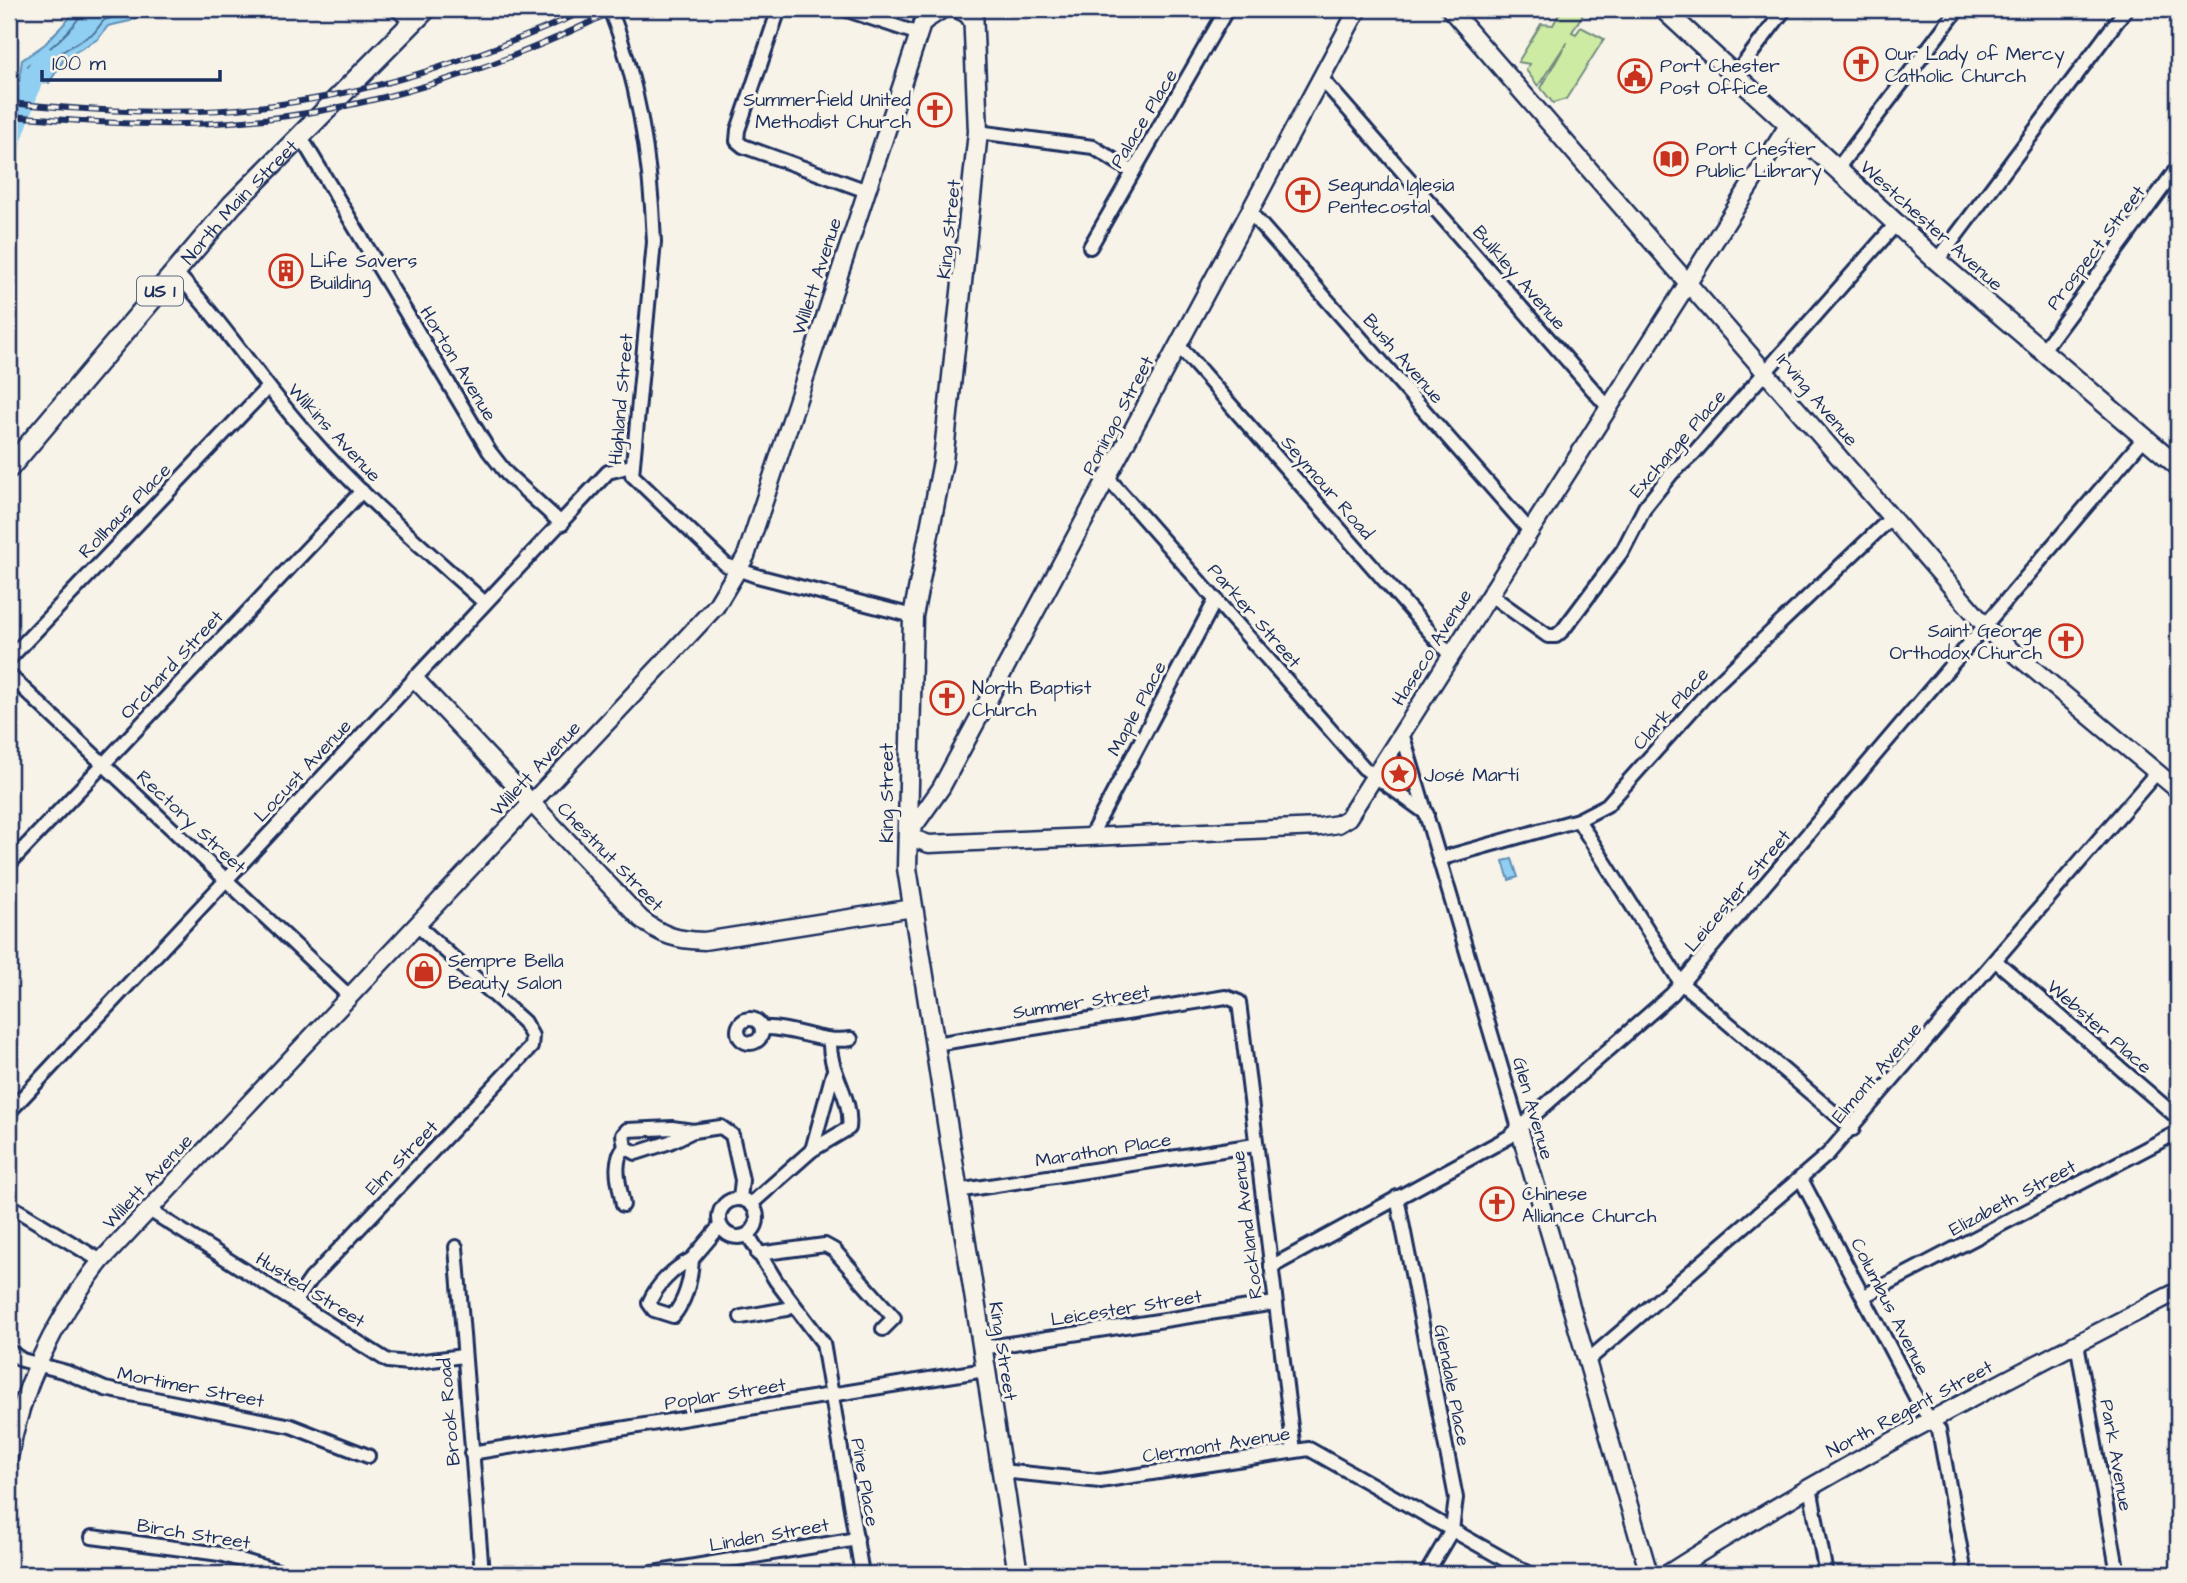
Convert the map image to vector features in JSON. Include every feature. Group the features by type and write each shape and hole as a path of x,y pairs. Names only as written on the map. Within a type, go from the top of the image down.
{"main road":[{"name":"Westchester Avenue","path":"1663,9 1937,261 2178,466"},
{"name":"North Main Street","path":"9,468 232,205 412,13"},
{"name":"King Street","path":"973,16 978,132 943,461 913,616 907,867 1018,1574"}],"street":[{"name":"Highland Street","path":"611,9 633,74 653,215 653,256 632,475 726,565 913,616"},
{"path":"779,9 738,130 737,141 743,146 867,191"},
{"path":"844,9 923,22 943,9"},
{"path":"957,9 973,16"},
{"name":"Palace Place","path":"1090,247 1227,9"},
{"name":"Poningo Street","path":"907,836 941,788 1357,9"},
{"name":"Irving Avenue","path":"1450,9 1987,627 2178,790"},
{"path":"1735,75 1785,9"},
{"path":"1837,169 1958,9"},
{"path":"1937,261 2126,9"},
{"name":"Willett Avenue","path":"9,1458 21,1407 38,1364 69,1304 101,1261 716,606 739,570 923,22"},
{"name":"Bulkley Avenue","path":"1321,78 1608,407"},
{"name":"Haseco Avenue","path":"907,836 929,844 1338,824 1348,818 1788,124"},
{"path":"978,132 1093,147 1133,172"},
{"name":"Horton Avenue","path":"299,134 489,451 507,474 562,524"},
{"name":"Prospect Street","path":"2043,350 2178,167"},
{"name":"Bush Avenue","path":"1249,211 1530,531"},
{"name":"Exchange Place","path":"1489,594 1548,636 1556,636 1612,566 1659,490 1896,224"},
{"name":"Wilkins Avenue","path":"175,272 203,301 267,388 362,491 484,603"},
{"name":"Seymour Road","path":"1178,345 1450,655"},
{"name":"Rollhaus Place","path":"9,659 267,388"},
{"name":"Leicester Street","path":"1271,1267 1509,1137 1681,983 1987,627 2145,437"},
{"name":"Locust Avenue","path":"9,1112 608,472 631,467"},
{"name":"Parker Street","path":"1107,477 1374,776"},
{"name":"Orchard Street","path":"10,861 362,491"},
{"name":"Clark Place","path":"1439,859 1578,820 1607,805 1710,691 1892,517"},
{"name":"Maple Place","path":"1091,835 1216,599"},
{"name":"Rectory Street","path":"9,675 349,996"},
{"name":"Chestnut Street","path":"415,679 641,919 659,934 677,940 704,941 913,908"},
{"name":"Glen Avenue","path":"1402,733 1649,1574"},
{"name":"Elmont Avenue","path":"1587,1361 1801,1179 1853,1129 2157,772"},
{"path":"1374,776 1427,814"},
{"path":"1578,820 1681,983 1853,1129"},
{"name":"Elm Street","path":"295,1302 311,1279 527,1053 532,1040 524,1023 417,925"},
{"name":"Webster Place","path":"1997,962 2178,1118"},
{"name":"Summer Street","path":"935,1044 1233,998"},
{"name":"Rockland Avenue","path":"1233,998 1242,1010 1255,1145 1294,1451"},
{"path":"762,1028 772,1027 830,1041 850,1039"},
{"path":"812,1150 833,1073 830,1041"},
{"path":"692,1259 720,1226 722,1208 728,1202 745,1202 812,1150 849,1128 844,1090 833,1073"},
{"path":"625,1147 623,1135 633,1129 672,1128 693,1131 721,1127 732,1135 745,1202 756,1211 757,1223 748,1235 734,1237 720,1226"},
{"path":"625,1147 636,1153 693,1131"},
{"name":"Elizabeth Street","path":"1864,1296 2178,1132"},
{"name":"Marathon Place","path":"957,1191 1255,1145"},
{"path":"623,1205 617,1155 625,1147"},
{"name":"Columbus Avenue","path":"1801,1179 1921,1407 1939,1430 1965,1574"},
{"name":"Glendale Place","path":"1397,1197 1456,1498 1452,1530 1426,1574"},
{"path":"9,1205 101,1261"},
{"name":"Husted Street","path":"149,1210 388,1361 408,1363 463,1356"},
{"name":"Pine Place","path":"748,1235 793,1305 823,1343 862,1574"},
{"path":"758,1254 825,1245 834,1250 894,1318 883,1329"},
{"name":"Brook Road","path":"456,1247 482,1574"},
{"name":"North Regent Street","path":"1667,1574 1810,1486 2178,1291"},
{"name":"Leicester Street","path":"982,1348 1275,1303"},
{"path":"741,1317 788,1309 793,1305"},
{"name":"Park Avenue","path":"2077,1343 2118,1574"},
{"name":"Mortimer Street","path":"9,1351 105,1389 291,1426 368,1456"},
{"name":"Poplar Street","path":"471,1453 832,1397 985,1370"},
{"name":"Clermont Avenue","path":"1002,1471 1100,1481 1309,1449 1530,1574"},
{"path":"1810,1486 1826,1574"},
{"name":"Birch Street","path":"92,1537 220,1554 288,1574"},
{"name":"Linden Street","path":"647,1574 857,1539"}],"green space":[{"path":"1562,9 1586,9 1572,32 1576,34 1581,27 1604,39 1566,99 1553,103 1541,88 1567,42 1538,86 1526,70 1530,64 1518,62 1541,24 1553,25"},
{"path":"1396,756 1404,761 1411,790 1387,774"}],"water":[{"path":"78,9 151,9 130,21 108,26 98,39 65,58 49,83 19,81 22,60 45,44"},
{"path":"1512,859 1518,877 1509,880 1503,861"}],"waterway":[{"path":"9,146 33,77 46,58"}],"railway":[{"path":"9,103 175,112 241,109 315,99 435,69 513,41 589,9"},
{"path":"9,116 184,124 296,115 351,105 461,75 514,55 617,9"}],"place":[{"name":"Our Lady of Mercy Catholic Church","path":"1861,64"},
{"name":"Port Chester Post Office","path":"1635,76"},
{"name":"Summerfield United Methodist Church","path":"935,110"},
{"name":"Port Chester Public Library","path":"1671,159"},
{"name":"Segunda Iglesia Pentecostal","path":"1303,195"},
{"name":"Life Savers Building","path":"286,271"},
{"name":"Saint George Orthodox Church","path":"2066,641"},
{"name":"North Baptist Church","path":"947,698"},
{"name":"José Martí","path":"1399,774"},
{"name":"Sempre Bella Beauty Salon","path":"424,971"},
{"name":"Chinese Alliance Church","path":"1497,1204"}]}
